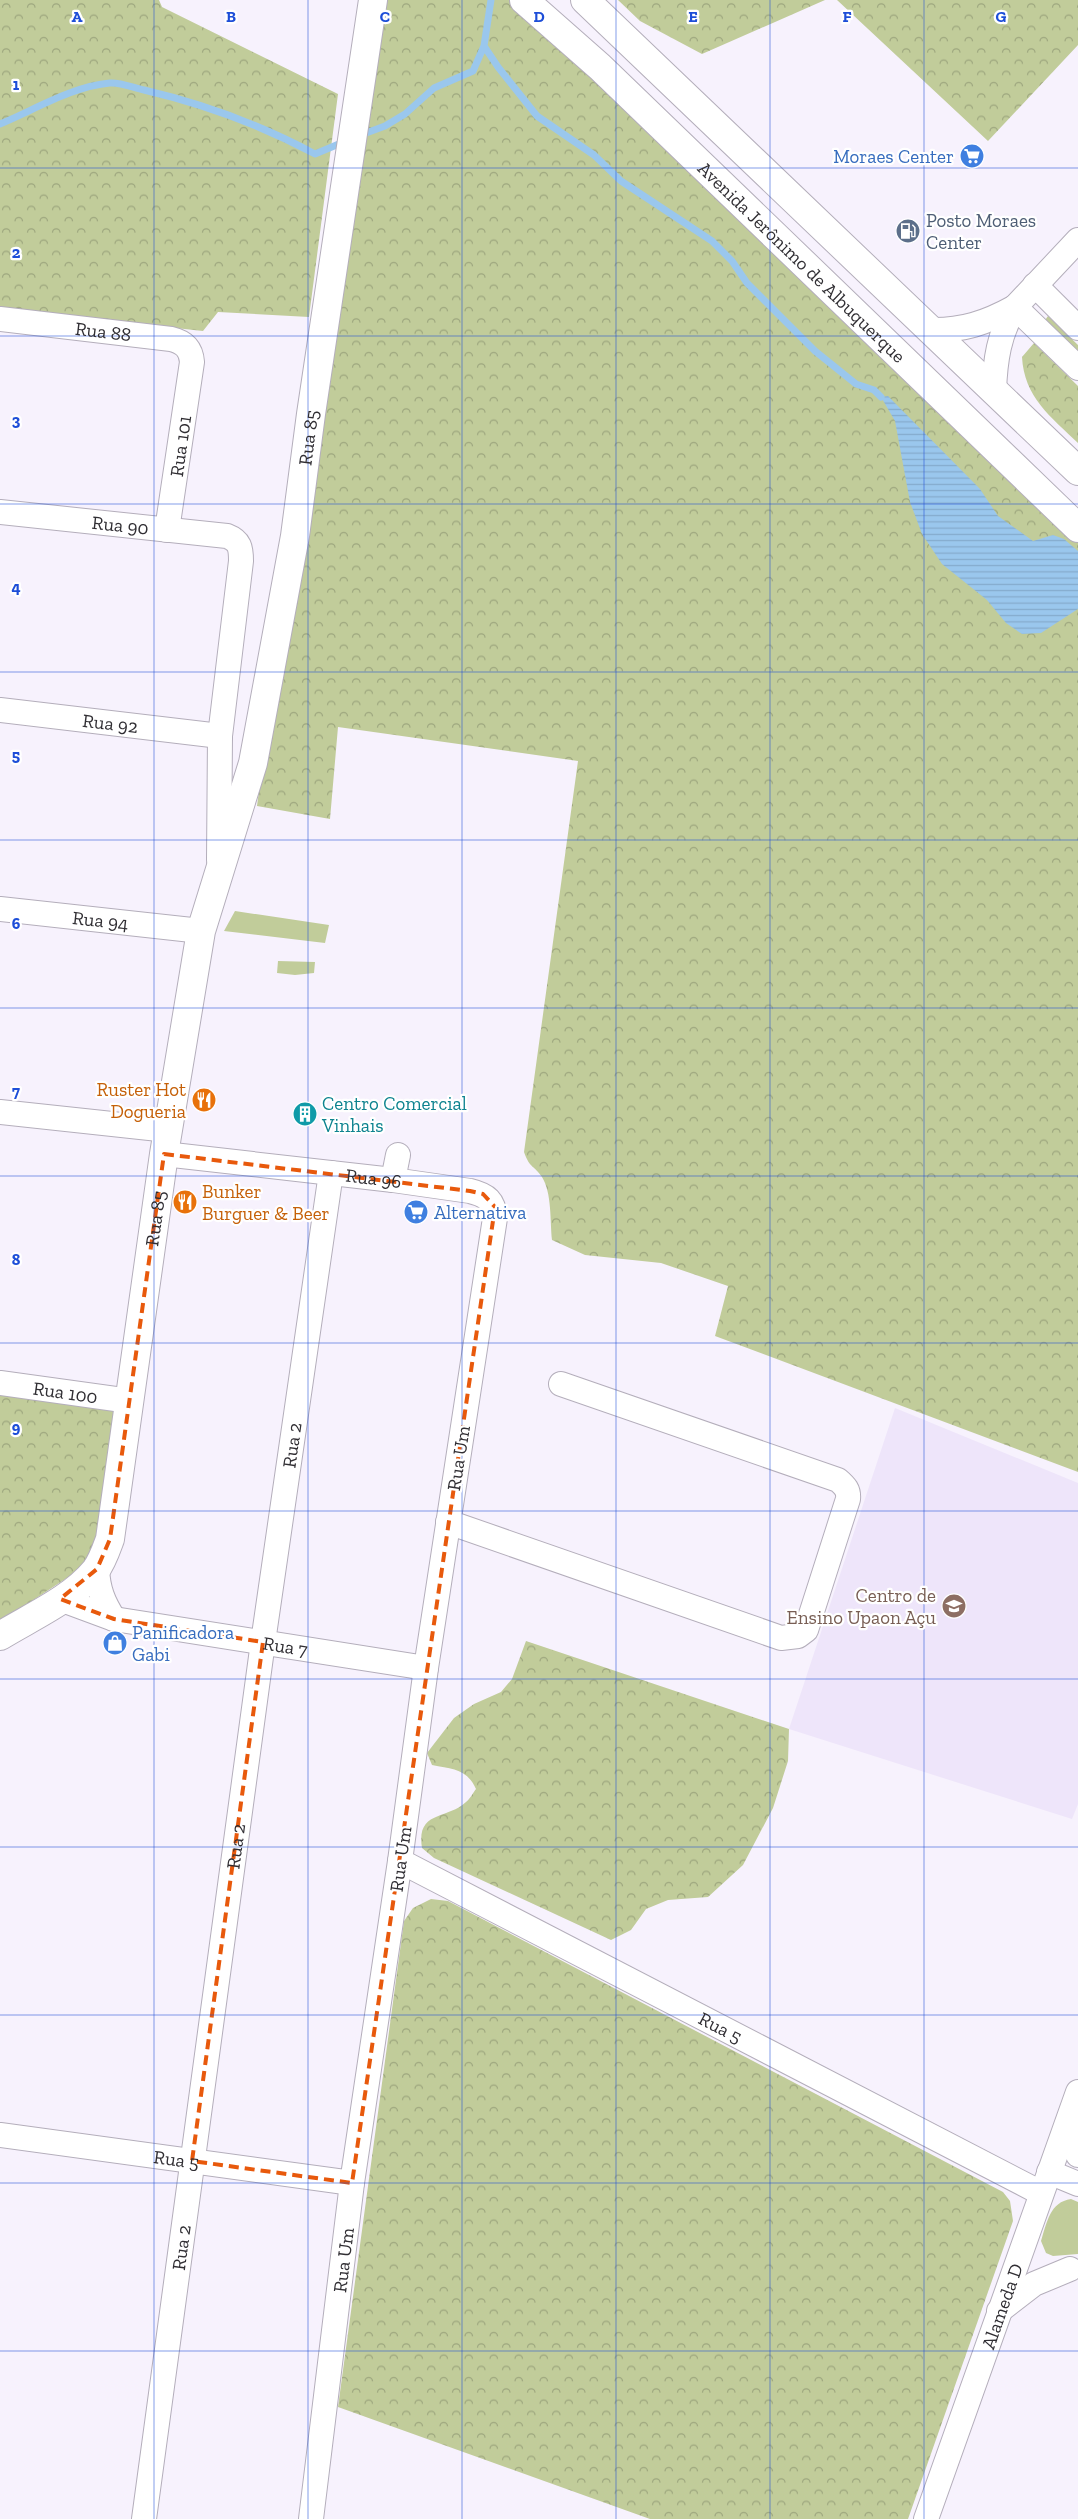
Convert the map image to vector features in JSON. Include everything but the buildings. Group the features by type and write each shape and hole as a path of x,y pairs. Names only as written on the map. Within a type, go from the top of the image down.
{"main road":[{"name":"Rua 85","path":"97,1569 110,1539 166,1142 201,931 219,869 247,787 263,720 296,536 349,155 373,0"},
{"name":"Avenida Jerônimo de Albuquerque","path":"524,0 600,67 1078,528"},
{"name":"Avenida Jerônimo de Albuquerque","path":"585,0 1078,471"},
{"path":"0,1636 60,1599 88,1579 97,1569"}],"street":[{"path":"994,392 999,341 1015,307 1078,240"},
{"path":"1034,285 1078,328"},
{"path":"929,330 974,326 989,322 1015,307"},
{"path":"1015,307 1078,368"},
{"name":"Rua 88","path":"0,320 179,341 189,350 192,362"},
{"name":"Rua 101","path":"167,530 192,362"},
{"name":"Rua 90","path":"0,512 227,536 239,544"},
{"name":"Rua 85","path":"219,869 220,736 241,561 239,544"},
{"name":"Rua 92","path":"0,710 220,736"},
{"name":"Rua 94","path":"0,909 201,931"},
{"name":"Rua 96","path":"0,1112 330,1173 470,1191 483,1194 491,1201"},
{"path":"393,1180 398,1155"},
{"name":"Rua 2","path":"144,2519 263,1642 330,1173"},
{"name":"Rua Um","path":"311,2519 352,2183 400,1861 426,1668 496,1218 491,1201"},
{"name":"Rua 100","path":"0,1383 130,1401"},
{"path":"448,1522 781,1638 798,1636 806,1630 848,1499 847,1489 844,1485 838,1480 561,1384"},
{"path":"97,1569 98,1588 104,1604 114,1619"},
{"name":"Rua 7","path":"60,1599 114,1619 426,1668"},
{"name":"Rua 5","path":"400,1861 1045,2182 1078,2184"},
{"path":"1075,2101 1078,2155"},
{"name":"Alameda D","path":"926,2519 1075,2101"},
{"name":"Rua 5","path":"0,2134 352,2183"},
{"path":"1018,2257 1045,2268 1074,2268"},
{"path":"999,2311 1034,2284 1074,2268"}],"highlighted area":[{"path":"164,1154 470,1191 483,1194 495,1207 352,2183 192,2161 263,1642 114,1619 60,1599 97,1569 110,1539"}],"shaded area":[{"name":"Centro de Ensino Upaon Açu","path":"895,1408 1078,1483 1078,1804 1072,1819 789,1729"}],"green space":[{"path":"0,0 159,0 162,7 338,94 309,317 218,312 203,331 0,309"},
{"path":"372,0 511,0 1078,535 1078,1472 715,1336 728,1286 661,1263 585,1255 552,1240 548,1191 542,1177 530,1164 524,1152 578,761 338,727 330,819 257,806 308,414"},
{"path":"618,0 825,0 702,54 640,21"},
{"path":"837,0 1078,0 1078,45 988,141"},
{"path":"1048,316 1078,345 1078,357 1043,323"},
{"path":"1034,343 1078,386 1078,443 1049,415 1033,395 1028,384 1022,357"},
{"path":"235,911 329,925 325,943 224,931"},
{"path":"278,961 315,962 314,973 295,975 277,973"},
{"path":"0,1393 124,1409 103,1537 79,1570 0,1622"},
{"path":"526,1641 789,1729 788,1761 773,1808 743,1865 708,1897 668,1900 646,1909 631,1930 611,1940 434,1858 422,1848 421,1836 428,1821 458,1808 467,1801 476,1789 464,1774 453,1769 432,1765 427,1753 454,1718 474,1704 501,1692 512,1679"},
{"path":"431,1899 448,1901 1003,2192 1010,2201 1013,2221 908,2519 650,2519 338,2407 404,1921 413,1908"},
{"path":"1071,2199 1078,2202 1078,2254 1053,2256 1046,2253 1041,2241 1045,2227 1050,2214 1058,2204"}],"water":[{"path":"888,396 980,489 998,516 1033,541 1053,535 1064,539 1078,551 1078,609 1041,633 1022,634 1006,623 987,600 942,564 922,534 910,502 895,421 881,397"}],"waterway":[{"path":"358,136 385,126 405,114 434,88 473,71 484,46 491,0"},
{"path":"484,46 498,67 537,116 594,155 621,181 712,241 732,261 747,283 815,351 856,384 874,390 881,397"},
{"path":"0,124 54,99 96,85 114,83 232,116 295,143 315,154 346,141"}],"place":[{"name":"Moraes Center","path":"972,156"},
{"name":"Posto Moraes Center","path":"908,231"},
{"name":"Ruster Hot Dogueria","path":"204,1100"},
{"name":"Centro Comercial Vinhais","path":"305,1114"},
{"name":"Bunker Burguer & Beer","path":"185,1202"},
{"name":"Alternativa","path":"416,1212"},
{"name":"Centro de Ensino Upaon Açu","path":"954,1606"},
{"name":"Panificadora Gabi","path":"115,1643"}]}
